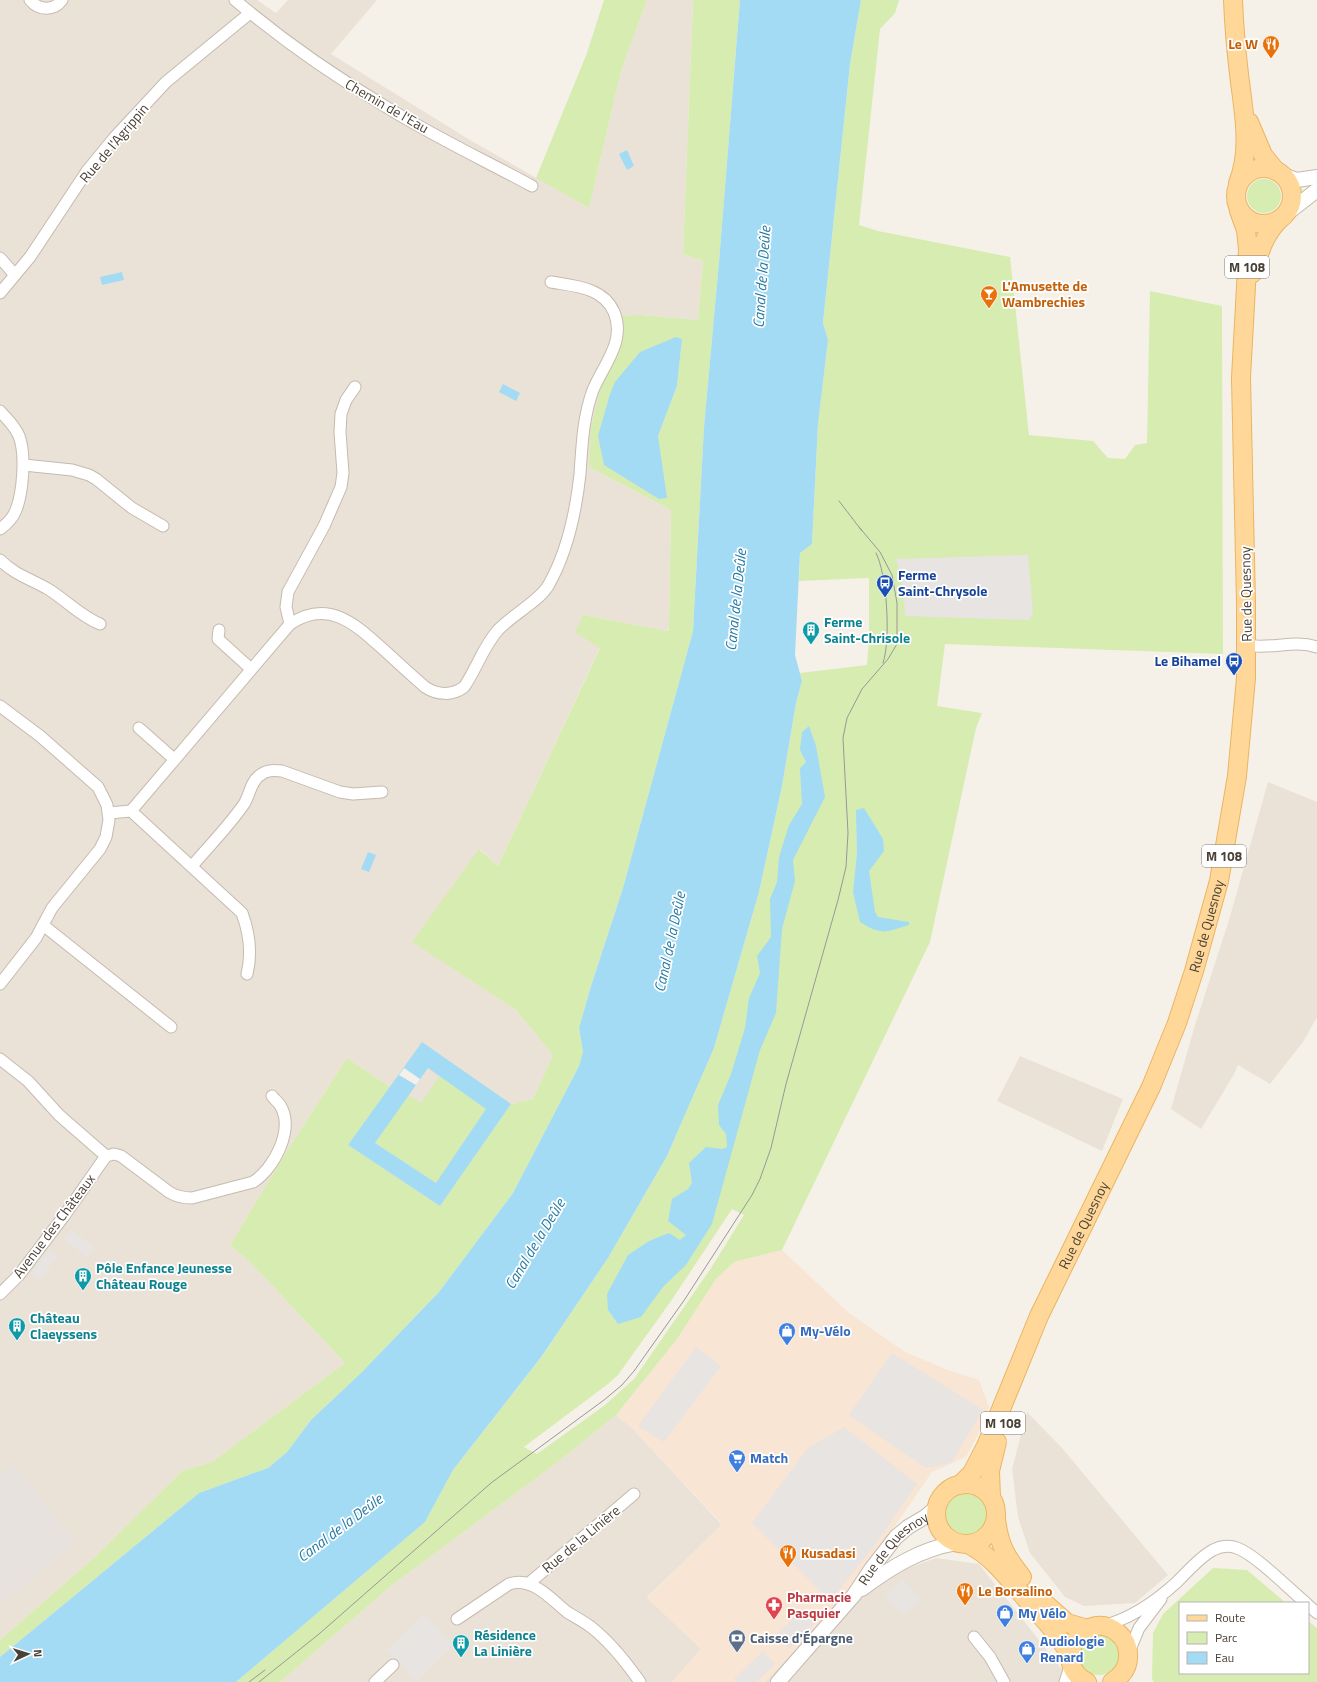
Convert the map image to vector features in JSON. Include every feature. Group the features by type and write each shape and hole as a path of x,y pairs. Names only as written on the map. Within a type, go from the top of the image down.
{"main road":[{"path":"1234,0 1235,42 1243,104 1245,161 1235,199 1239,211 1248,220 1255,224 1267,224 1282,218 1291,204 1292,193 1288,182 1263,155 1243,104"},
{"path":"1238,183 1246,174 1257,169 1268,168 1280,173"},
{"name":"Rue de Quesnoy","path":"960,1485 972,1473 983,1454 1039,1316 1152,1087 1177,1023 1194,971 1216,894 1231,818 1240,751 1246,645 1241,378 1247,239 1244,221 1239,211"},
{"name":"Rue de Quesnoy","path":"1244,325 1251,283 1257,259 1267,234 1282,218"},
{"name":"Rue de Quesnoy","path":"991,1498 991,1466 1000,1431 1026,1350"},
{"path":"1087,1682 1075,1672 1071,1659 1060,1639 998,1566 984,1553 946,1536 940,1529 936,1517 937,1507 939,1501 946,1492 960,1485 970,1484 977,1486 986,1492 996,1508 998,1537 1004,1551 1033,1591 1063,1621 1074,1626 1111,1628 1120,1634 1126,1643 1134,1682"},
{"path":"962,1543 978,1542 986,1536 994,1526 996,1519"},
{"path":"1071,1659 1074,1640 1080,1633 1094,1627"},
{"path":"1112,1682 1122,1674 1128,1657"}],"street":[{"path":"30,0 37,6 46,9 55,7 62,0"},
{"name":"Chemin de l'Eau","path":"235,0 305,55 383,106 532,186"},
{"name":"Rue de l'Agrippin","path":"0,293 47,232 87,171 114,138 166,82 250,13"},
{"path":"1280,173 1297,180 1317,177"},
{"path":"1282,218 1317,190"},
{"path":"0,258 15,275"},
{"path":"109,813 131,811 290,624 300,618 315,614 330,614 345,619 363,630 425,687 435,692 448,693 464,687 481,654 497,632 509,620 543,593 550,582 560,557 573,513 577,494 585,422 589,402 599,377 613,352 618,336 618,328 614,311 605,299 593,291 551,282"},
{"path":"290,624 286,607 288,592 324,526 341,487 343,473 341,414 346,400 355,387"},
{"path":"0,411 12,424 19,436 23,449 24,465 16,510 11,518 0,529"},
{"path":"24,465 72,470 89,475 132,508 163,526"},
{"path":"0,560 22,578 46,588 79,613 100,624"},
{"path":"219,630 218,640 251,669"},
{"path":"1246,645 1258,647 1301,644 1317,647"},
{"path":"0,706 40,736 92,781 102,792 109,813 108,830 104,843 52,908 36,938 0,984"},
{"path":"139,728 174,759"},
{"path":"192,866 240,809 256,779 265,772 275,770 346,793 382,792"},
{"path":"131,811 242,913 247,925 250,942 247,974"},
{"path":"43,925 171,1028"},
{"path":"0,1059 28,1081 59,1115 106,1156 114,1154 121,1156 169,1192 184,1198 192,1198 253,1182 261,1178 276,1156 284,1139 285,1118 280,1106 272,1096"},
{"name":"Avenue des Châteaux","path":"0,1294 19,1275 64,1216 106,1156"},
{"name":"Rue de la Linière","path":"634,1494 528,1584 543,1592 597,1632 620,1655 640,1682"},
{"name":"Rue de Quesnoy","path":"778,1682 854,1595 872,1568 896,1537 937,1507"},
{"name":"Rue de Quesnoy","path":"854,1595 878,1577 905,1560 930,1550 962,1543"},
{"path":"1094,1627 1119,1621 1133,1614 1170,1588 1208,1553 1222,1547 1230,1546 1245,1552 1256,1560 1305,1602"},
{"path":"457,1619 509,1584 518,1582 528,1584"},
{"path":"1128,1657 1139,1628 1170,1588"},
{"path":"1309,1606 1317,1613"},
{"path":"974,1637 992,1661 1004,1682"},
{"path":"1065,1682 1068,1676 1071,1659"},
{"path":"376,1682 393,1665"}],"shaded area":[{"path":"0,0 257,0 276,13 288,0 377,0 331,54 470,140 589,208 621,71 647,0 693,0 683,254 703,261 698,320 641,315 622,332 620,349 601,387 589,467 671,510 669,625 667,631 583,615 600,647 498,866 480,849 413,942 516,1010 553,1055 533,1099 511,1104 440,1206 348,1145 390,1087 347,1058 285,1154 230,1245 251,1263 345,1363 212,1462 182,1471 95,1557 0,1640"},
{"path":"1028,555 1033,613 1029,620 905,616 903,588 896,559"},
{"path":"1268,782 1317,802 1317,1017 1303,1042 1270,1084 1238,1065 1201,1129 1171,1109 1195,1025 1229,920"},
{"path":"1020,1056 1123,1099 1102,1151 997,1101"},
{"path":"71,1230 94,1247 87,1257 64,1239"},
{"path":"49,1250 57,1256 40,1280 31,1273"},
{"path":"782,1250 849,1313 905,1352 948,1370 979,1380 989,1407 977,1437 966,1457 932,1472 851,1590 765,1682 672,1682 701,1649 647,1598 722,1524 632,1428 616,1415 677,1339 716,1279 734,1262"},
{"path":"696,1347 721,1366 664,1442 638,1426"},
{"path":"892,1353 983,1410 951,1463 926,1468 849,1415"},
{"path":"1027,1412 1062,1448 1168,1575 1135,1603 1084,1606 1065,1597 1030,1553 1018,1517 1012,1469"},
{"path":"616,1415 632,1428 722,1525 647,1597 701,1649 672,1682 280,1682 392,1585 554,1465"},
{"path":"844,1427 917,1484 875,1545 830,1601 752,1523 808,1448"},
{"path":"14,1463 75,1542 0,1606 0,1474"},
{"path":"936,1558 979,1564 1072,1682 765,1682 820,1623 900,1571"},
{"path":"903,1579 921,1600 903,1615 885,1595"},
{"path":"804,1608 817,1621 789,1648 776,1635"},
{"path":"424,1614 453,1645 416,1682 387,1650"},
{"path":"763,1651 775,1664 757,1682 738,1682 734,1679"}],"green space":[{"path":"604,0 647,0 621,71 589,208 536,178 587,53"},
{"path":"693,0 740,0 704,427 693,631 623,888 579,1028 583,1052 579,1066 513,1193 439,1292 362,1372 311,1420 287,1452 268,1468 199,1493 0,1657 0,1640 95,1557 182,1471 212,1462 345,1363 251,1263 230,1245 285,1154 347,1058 390,1087 348,1145 440,1206 511,1104 533,1099 553,1055 516,1010 412,942 479,849 498,866 600,648 575,632 583,615 668,631 671,510 589,467 591,427 601,387 620,349 622,332 621,316 641,315 698,320 703,261 683,254","holes":["682,339 677,386 658,436"]},
{"path":"861,0 899,0 895,13 880,29 859,225 878,231 1010,257 1029,435 1093,441 1108,458 1125,459 1135,445 1147,443 1150,291 1222,306 1223,654 945,644 937,706 982,713 976,728 930,942 782,1250 734,1262 716,1279 677,1339 616,1415 554,1465 392,1585 280,1682 236,1682 425,1522 453,1470 543,1355 608,1258 667,1156 714,1048 759,892 782,786 796,703 802,681 800,673 867,665 869,639 869,578 799,581 800,553 812,544 818,424 828,340 823,323 850,64","holes":["732,1209 744,1215 711,1268 634,1379 605,1405 537,1454 524,1447 618,1375 671,1301"]},
{"path":"1264,179 1276,184 1281,196 1276,208 1264,213 1252,208 1247,196 1252,184"},
{"path":"440,1076 486,1109 436,1183 375,1143 408,1095 421,1103"},
{"path":"962,1493 970,1493 981,1499 987,1510 987,1518 981,1529 970,1535 962,1535 951,1529 945,1518 945,1510 951,1499"},
{"path":"1213,1568 1247,1570 1285,1602 1179,1602 1179,1674 1309,1674 1309,1622 1317,1628 1317,1682 1154,1682 1152,1679 1153,1633 1163,1614"},
{"path":"1103,1635 1110,1638 1116,1644 1119,1655 1118,1663 1110,1672 1103,1675 1095,1675 1088,1672 1080,1663 1079,1651 1082,1644 1091,1636"}],"water":[{"name":"Canal de la Deûle","path":"740,0 861,0 850,64 823,323 828,340 818,424 812,544 800,553 795,655 802,681 796,703 782,786 759,892 714,1048 667,1156 608,1258 542,1356 453,1470 425,1522 236,1682 0,1682 0,1657 199,1493 268,1468 287,1452 311,1420 362,1372 439,1292 513,1193 579,1066 583,1052 579,1028 623,888 693,631 704,427"},
{"path":"627,150 634,166 627,170 619,154"},
{"path":"122,272 124,280 102,285 100,277"},
{"path":"676,337 682,339 677,386 658,436 667,498 659,499 604,465 598,436 615,382 640,352"},
{"path":"503,384 520,393 516,401 499,392"},
{"path":"809,726 816,746 825,797 793,860 795,881 782,929 776,1013 760,1050 712,1224 686,1265 663,1287 641,1317 618,1324 608,1310 607,1294 628,1255 649,1241 669,1233 680,1240 686,1235 668,1221 672,1199 688,1189 692,1183 689,1163 706,1147 722,1149 727,1147 726,1134 719,1125 718,1105 731,1074 745,1028 749,998 760,973 757,956 771,937 770,899 777,882 779,857 789,825 802,804 800,768 806,762 800,750 802,732"},
{"path":"864,808 883,839 884,851 869,871 875,912 878,917 909,922 909,925 889,931 879,931 860,922 853,892 857,853 856,810"},
{"path":"368,852 376,855 369,872 361,869"},
{"path":"422,1042 511,1104 440,1206 348,1145","holes":["428,1068 486,1109 436,1183 375,1143"]}],"pier":[{"path":"404,1068 420,1079 416,1085 399,1075"}],"tram line":[{"path":"839,501 862,531"},
{"path":"259,1682 319,1634 491,1483 604,1400 622,1385 634,1371 685,1299 752,1195 760,1179 771,1148 786,1084 846,867 848,833 843,738 847,718 862,689 888,659 897,644 897,603 892,575 880,552 859,527"},
{"path":"876,553 883,576 887,607 887,639 883,663"},
{"path":"249,1682 265,1670"}],"place":[{"name":"Le W","path":"1271,59"},
{"name":"L'Amusette de Wambrechies","path":"989,309"},
{"name":"Ferme Saint-Chrysole","path":"885,598"},
{"name":"Ferme Saint-Chrisole","path":"811,645"},
{"name":"Le Bihamel","path":"1234,676"},
{"name":"Pôle Enfance Jeunesse Château Rouge","path":"83,1291"},
{"name":"Château Claeyssens","path":"17,1341"},
{"name":"My-Vélo","path":"787,1346"},
{"name":"Match","path":"737,1473"},
{"name":"Kusadasi","path":"788,1568"},
{"name":"Le Borsalino","path":"965,1606"},
{"name":"Pharmacie Pasquier","path":"774,1620"},
{"name":"My Vélo","path":"1005,1628"},
{"name":"Caisse d'Épargne","path":"737,1653"},
{"name":"Résidence La Linière","path":"461,1658"},
{"name":"Audiologie Renard","path":"1027,1664"}]}
